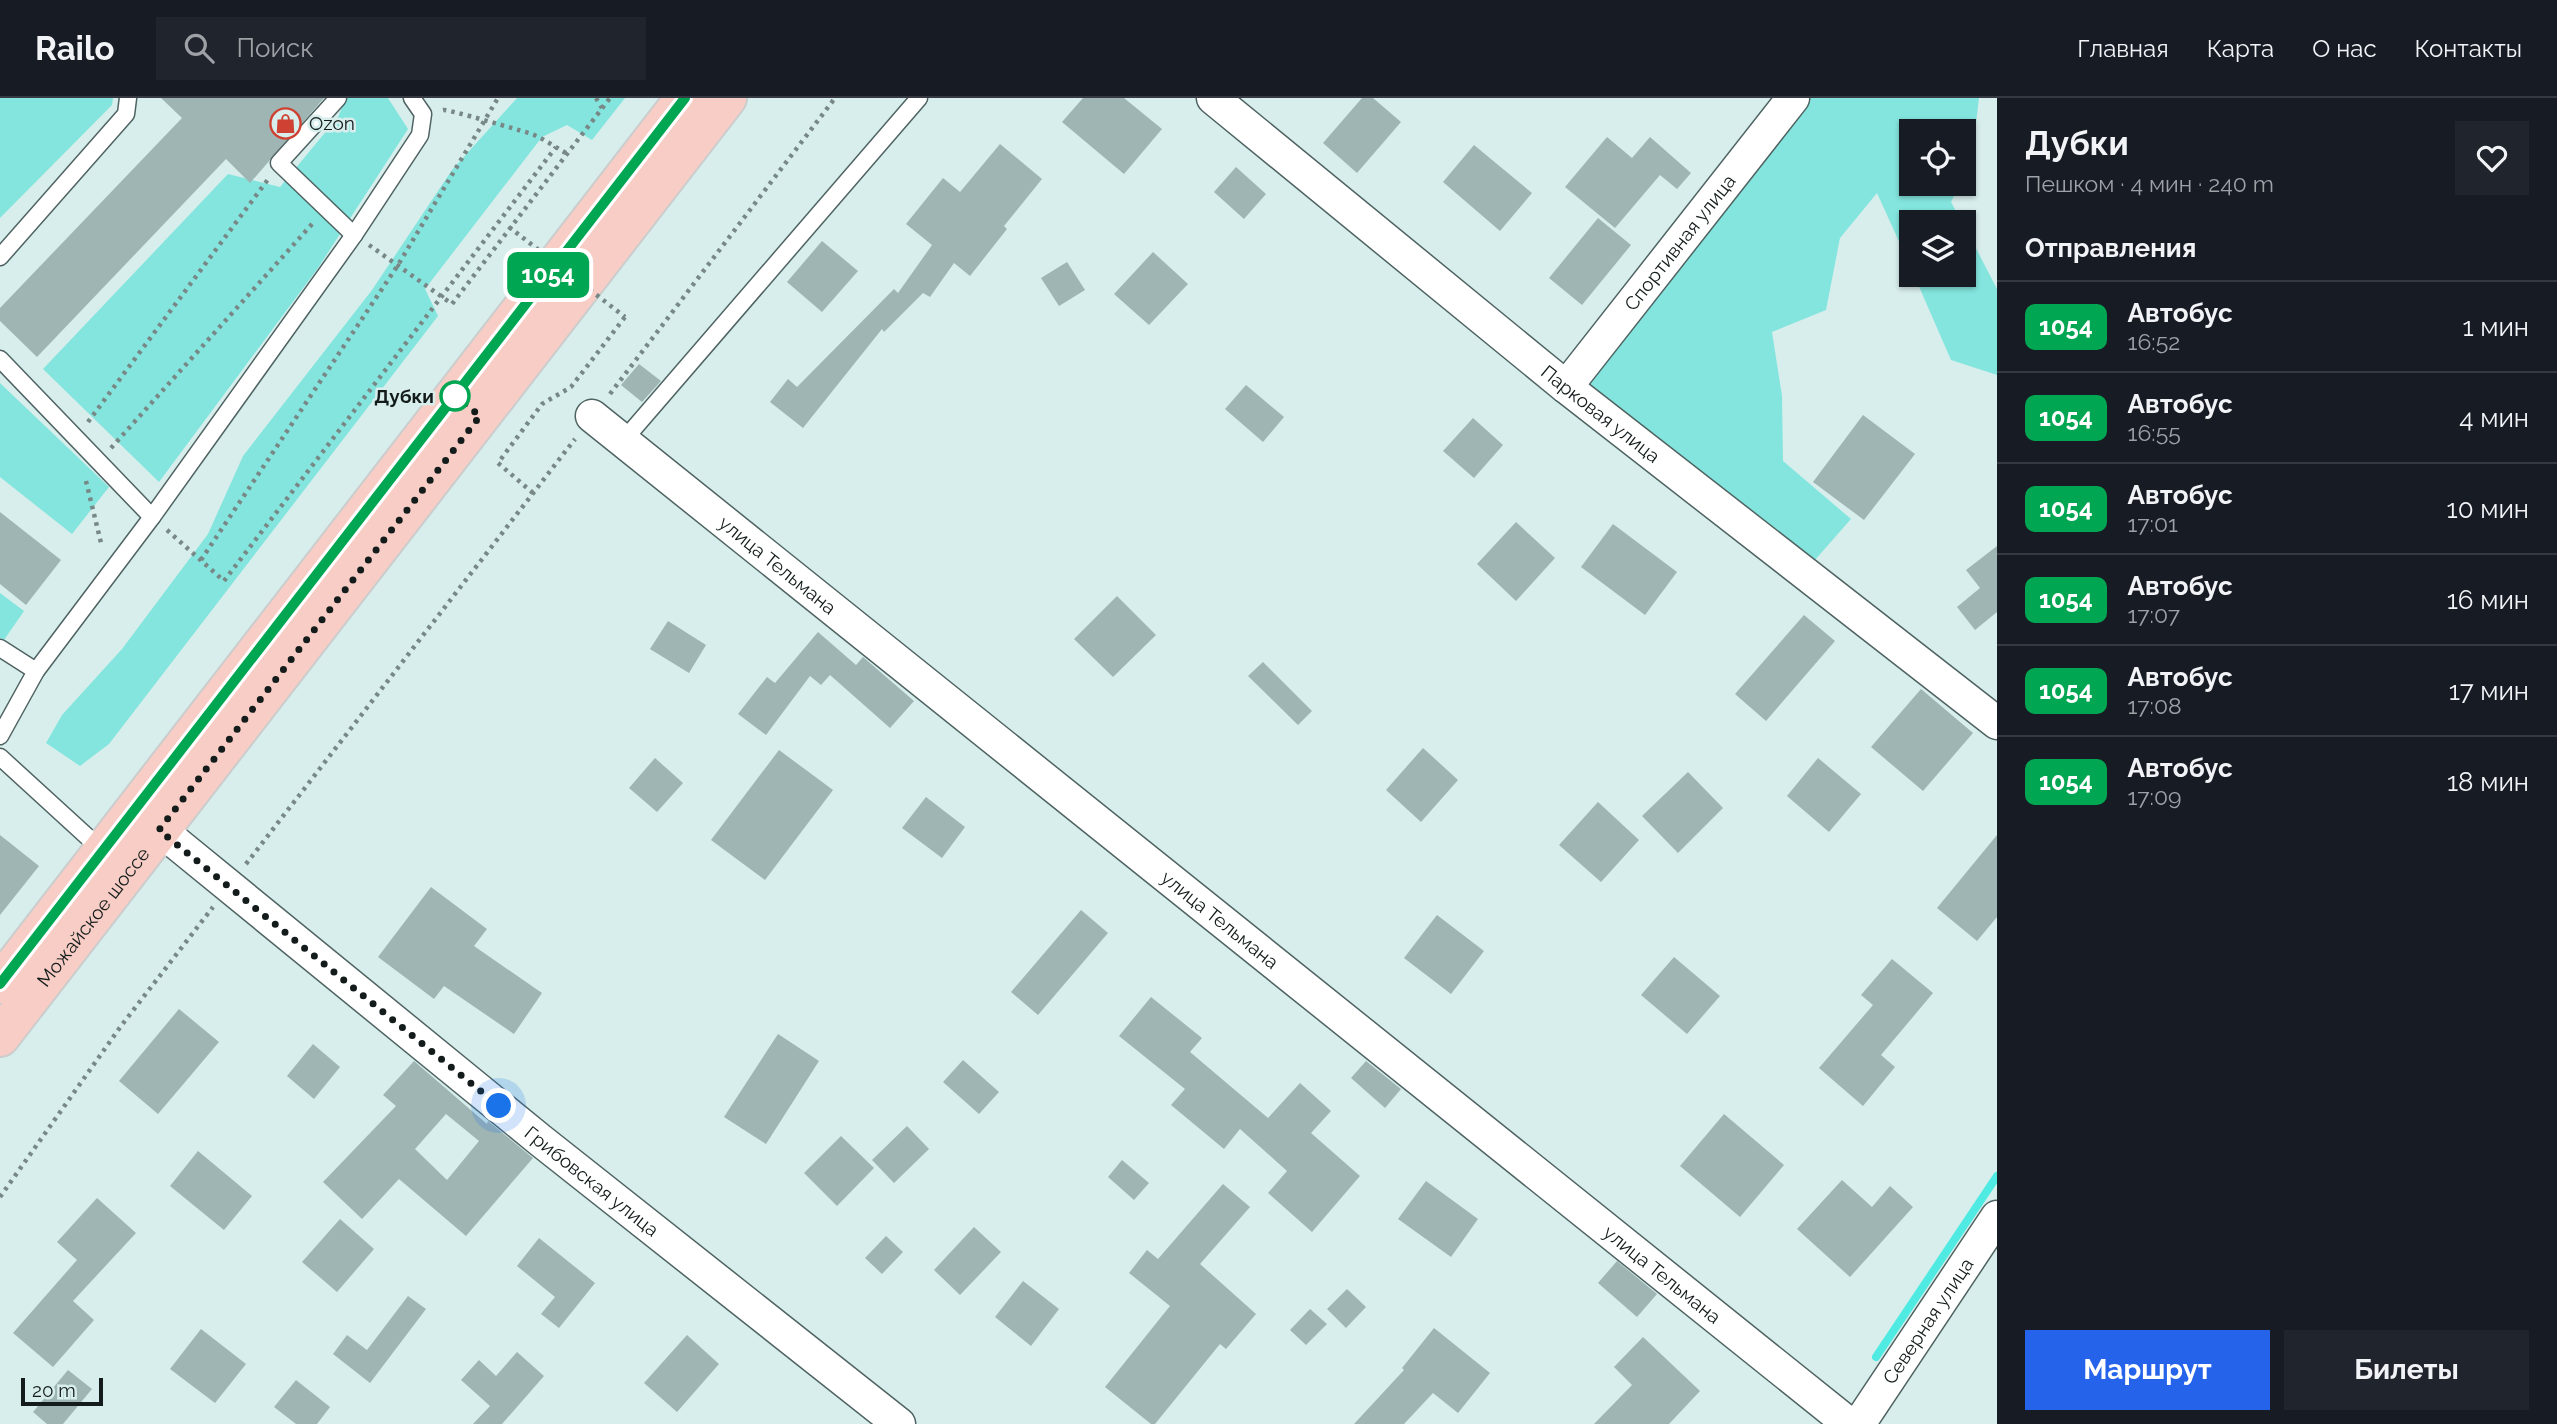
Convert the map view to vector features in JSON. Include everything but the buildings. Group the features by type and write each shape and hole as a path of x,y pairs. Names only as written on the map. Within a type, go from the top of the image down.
{"main road":[{"name":"Можайское шоссе","path":"0,984 685,98"},
{"name":"Можайское шоссе","path":"0,1037 727,98"}],"street":[{"name":"Парковая улица","path":"1213,98 1566,387 1997,723"},
{"name":"Спортивная улица","path":"1566,387 1793,98"},
{"name":"улица Тельмана","path":"592,416 1849,1424"},
{"name":"Грибовская улица","path":"159,830 230,885 540,1140 899,1424"},
{"name":"Северная улица","path":"1858,1424 1997,1217"}],"lane":[{"path":"0,257 127,114 128,98"},
{"path":"338,98 279,163 354,235"},
{"path":"0,736 36,671 152,517 354,235 420,135 423,114 412,98"},
{"path":"623,441 919,98"},
{"path":"0,359 152,517"},
{"path":"0,648 36,671"},
{"path":"0,757 104,852"}],"path":[{"path":"201,560 398,265 481,121 498,98"},
{"path":"596,98 602,108"},
{"path":"354,235 452,303 610,98"},
{"path":"0,1197 121,1026 835,98"},
{"path":"423,114 449,108 481,121 532,134 566,153"},
{"path":"152,517 224,581 556,147"},
{"path":"109,574 76,438 279,163"},
{"path":"99,461 326,209"},
{"path":"509,227 625,317 571,387 542,404 498,463 533,493"}],"shaded area":[{"path":"0,98 113,98 112,105 0,218"},
{"path":"346,98 388,98 408,129 318,268 159,482 43,369 228,174 280,187 338,117"},
{"path":"517,98 625,98 592,140 567,125 542,137 425,289 438,316 109,744 80,766 46,743 62,715 122,649 208,534 243,456 372,290 452,170"},
{"path":"1809,98 1979,98 1976,123 1976,119 1899,119 1899,196 1954,196 1951,202 1955,210 1899,210 1899,242 1877,193 1840,238 1826,310 1772,332 1782,396 1783,461 1851,519 1807,569 1575,390"},
{"path":"1976,248 1997,289 1997,375 1951,360 1919,287 1976,287"},
{"path":"0,383 109,487 72,534 0,477"},
{"path":"0,593 24,611 4,640 0,638"}],"waterway":[{"path":"1876,1357 1997,1176"}],"bus line":[{"name":"1054","path":"0,984 685,98"}],"place":[{"name":"Ozon","path":"286,123"},
{"name":"Дубки","path":"455,396"}],"route":[{"path":"455,396 480,416 159,830 499,1106"}]}
